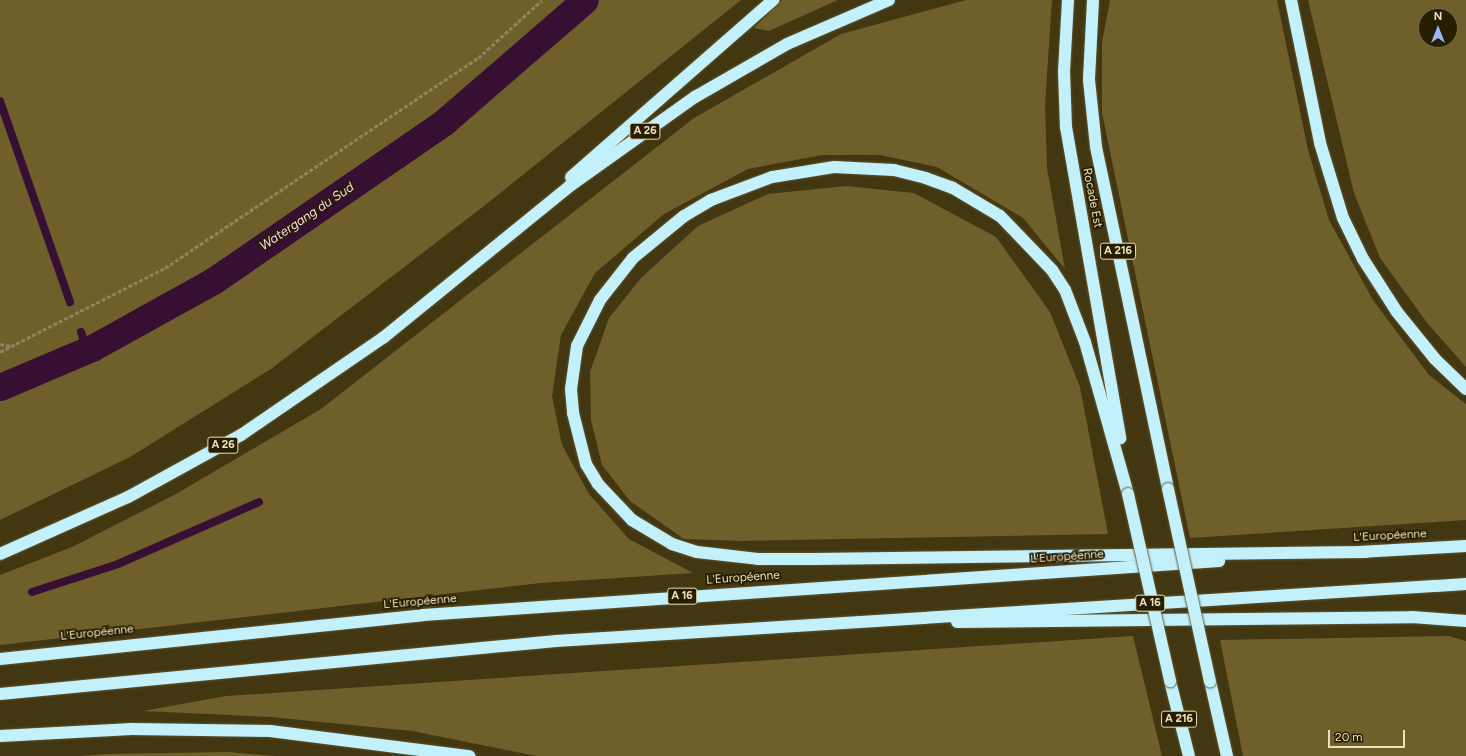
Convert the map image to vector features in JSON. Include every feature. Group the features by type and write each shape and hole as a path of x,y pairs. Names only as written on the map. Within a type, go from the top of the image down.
{"highway":[{"path":"426,302 773,0"},
{"name":"A 26","path":"0,554 128,497 234,439 334,373 426,302 570,186 695,97 787,44 889,0"},
{"name":"Rocade Est","path":"1068,0 1064,95 1070,158 1103,326 1128,494"},
{"path":"1292,1 1320,142 1343,218 1363,259 1397,312 1435,359 1466,389"},
{"name":"A 216","path":"1092,5 1089,80 1096,147 1188,583 1227,756"},
{"path":"1128,494 1085,342 1065,290 1052,270 1000,216 953,188 926,178 894,170 827,168 772,177 711,200 684,216 633,258 600,300 577,346 571,390 573,413 577,438 598,484 632,520 672,544 697,552 758,559 814,559 1366,552"},
{"name":"A 216","path":"1128,494 1170,681 1189,756"},
{"name":"L'Européenne","path":"0,659 423,615 1466,546"},
{"name":"A 16","path":"0,694 430,651 834,622 1466,584"},
{"path":"834,622 1412,617 1466,621"},
{"path":"0,736 132,729 270,731 469,756"}],"path":[{"path":"0,352 165,268 478,58 542,0"},
{"path":"0,344 11,346"}],"shaded area":[{"path":"0,0 741,0 484,206 271,369 130,457 0,520"},
{"path":"782,0 838,0 769,31 754,28"},
{"path":"966,0 1052,0 1045,105 1047,168 1065,269 1023,218 937,167 880,155 822,155 748,169 664,214 595,273 561,335 552,396 562,445 589,494 629,539 693,573 541,583 0,645 0,575 72,547 176,494 321,409 694,118 841,34"},
{"path":"1110,0 1277,0 1308,150 1329,220 1373,300 1429,375 1466,404 1466,520 1190,538 1102,113 1102,42"},
{"path":"1308,0 1466,0 1466,367 1428,324 1380,258 1354,193"},
{"path":"846,186 914,193 996,237 1050,312 1080,387 1108,534 740,541 684,539 630,501 602,465 591,420 590,372 609,318 641,278 698,226 768,194"},
{"path":"1133,636 1162,756 536,756 412,731 271,717 143,711 226,696"},
{"path":"1449,636 1466,641 1466,756 1243,756 1220,640"},
{"path":"228,752 275,756 80,756 106,754"}],"waterway":[{"name":"Watergang du Sud","path":"0,387 92,348 213,281 444,122 585,0"},
{"path":"0,101 70,302"},
{"path":"81,332 87,350"},
{"path":"32,592 118,564 259,502"}]}
